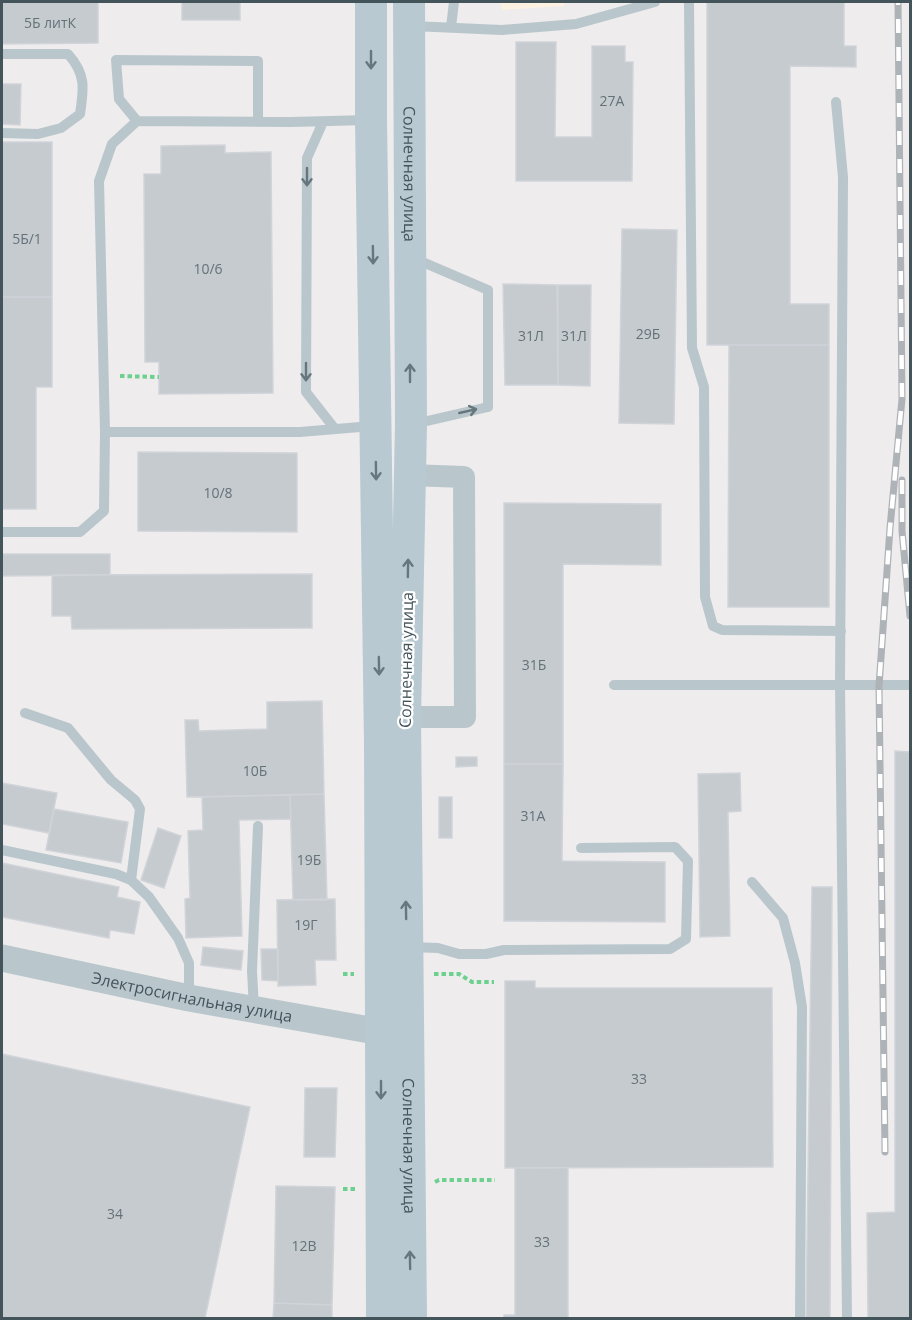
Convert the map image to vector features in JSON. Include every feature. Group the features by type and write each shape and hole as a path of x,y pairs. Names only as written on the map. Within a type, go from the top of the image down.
{"main road":[{"name":"Солнечная улица","path":"371,2 380,742 394,1032 409,1189 411,1318"},
{"name":"Солнечная улица","path":"382,1318 394,1032 407,947 405,717 411,424 409,14"}],"street":[{"path":"405,717 465,717 464,477 410,475"},
{"name":"Электросигнальная улица","path":"2,958 189,998 394,1032"}],"lane":[{"path":"452,27 454,2"},
{"path":"409,14 452,27 502,30 576,24 656,2"},
{"path":"689,2 692,348 704,387 705,597 713,626 722,630 841,631"},
{"path":"2,54 68,54 79,66 84,88 80,114 61,128 38,134 2,133"},
{"path":"137,121 119,99 116,60 258,61 258,122"},
{"path":"836,102 843,177 840,685 847,1318"},
{"path":"2,532 80,532 104,511 105,432 99,181 112,144 137,121 371,120"},
{"path":"322,122 307,158 306,392 335,429"},
{"path":"410,257 489,290 488,407 411,424"},
{"path":"105,432 300,432 375,425"},
{"path":"614,685 910,685"},
{"path":"25,713 68,728 111,780 135,800 140,809 131,880"},
{"path":"254,1009 252,971 258,826"},
{"path":"407,947 438,948 459,954 486,954 504,950 670,949 686,939 688,861 675,847 581,848"},
{"path":"2,850 116,874 131,880 149,897 178,938 189,963 189,998"},
{"path":"752,882 783,918 795,963 802,1007 801,1318"}],"path":[{"path":"104,376 159,377"},
{"path":"409,1189 424,1188 439,1180 495,1180"}],"shaded area":[{"path":"500,2 564,2 564,6 502,10"}],"building":[{"path":"2,2 98,2 98,43 2,44"},
{"path":"182,2 240,2 240,20 182,20"},
{"path":"707,2 844,2 844,46 856,46 856,67 790,66 790,304 829,304 829,345 707,345"},
{"path":"516,42 556,42 555,137 592,137 592,46 625,46 625,62 633,62 632,181 516,181"},
{"path":"2,84 21,84 20,125 2,124"},
{"path":"2,142 52,142 52,297 2,297"},
{"path":"225,145 225,153 271,152 273,393 159,394 159,362 145,362 144,174 161,174 161,146"},
{"path":"622,229 677,230 674,424 619,423"},
{"path":"503,284 557,285 558,385 505,385"},
{"path":"558,285 591,285 590,386 558,385"},
{"path":"2,297 52,297 52,387 36,387 36,509 2,509"},
{"path":"729,345 829,345 829,607 728,607"},
{"path":"138,452 297,453 297,532 138,531"},
{"path":"504,503 661,504 661,565 563,564 563,764 504,764"},
{"path":"2,554 110,554 110,575 2,576"},
{"path":"312,574 312,628 72,629 71,616 52,616 52,575"},
{"path":"322,701 324,794 187,797 185,720 198,720 199,731 267,729 267,702"},
{"path":"895,751 910,752 910,1318 868,1318 867,1213 895,1212"},
{"path":"456,757 477,757 477,766 456,767"},
{"path":"504,764 563,764 562,861 665,862 665,922 504,921"},
{"path":"740,773 741,811 728,812 730,936 700,937 698,774"},
{"path":"2,783 57,793 49,833 2,824"},
{"path":"324,794 327,900 293,900 290,795"},
{"path":"290,795 291,819 239,820 242,936 186,938 185,899 190,898 188,831 203,830 202,797"},
{"path":"439,797 452,797 452,838 439,838"},
{"path":"54,809 128,822 121,863 46,850"},
{"path":"158,828 181,836 164,888 141,880"},
{"path":"2,863 119,887 117,897 140,902 134,934 110,930 109,938 2,917"},
{"path":"812,887 832,887 830,1318 806,1318"},
{"path":"335,899 336,960 315,960 316,985 278,986 277,900"},
{"path":"203,947 243,951 241,970 201,965"},
{"path":"261,949 278,949 278,981 262,980"},
{"path":"505,981 535,981 535,988 772,988 773,1167 505,1168"},
{"path":"2,1054 250,1107 205,1318 2,1318"},
{"path":"305,1088 337,1088 335,1157 304,1157"},
{"path":"515,1168 568,1168 568,1318 504,1318 504,1315 515,1315"},
{"path":"276,1186 335,1187 332,1305 274,1303"},
{"path":"274,1303 332,1305 332,1318 273,1318"}],"railway":[{"path":"885,1152 879,686 902,399 898,2"},
{"path":"902,480 902,531 910,616"}]}
